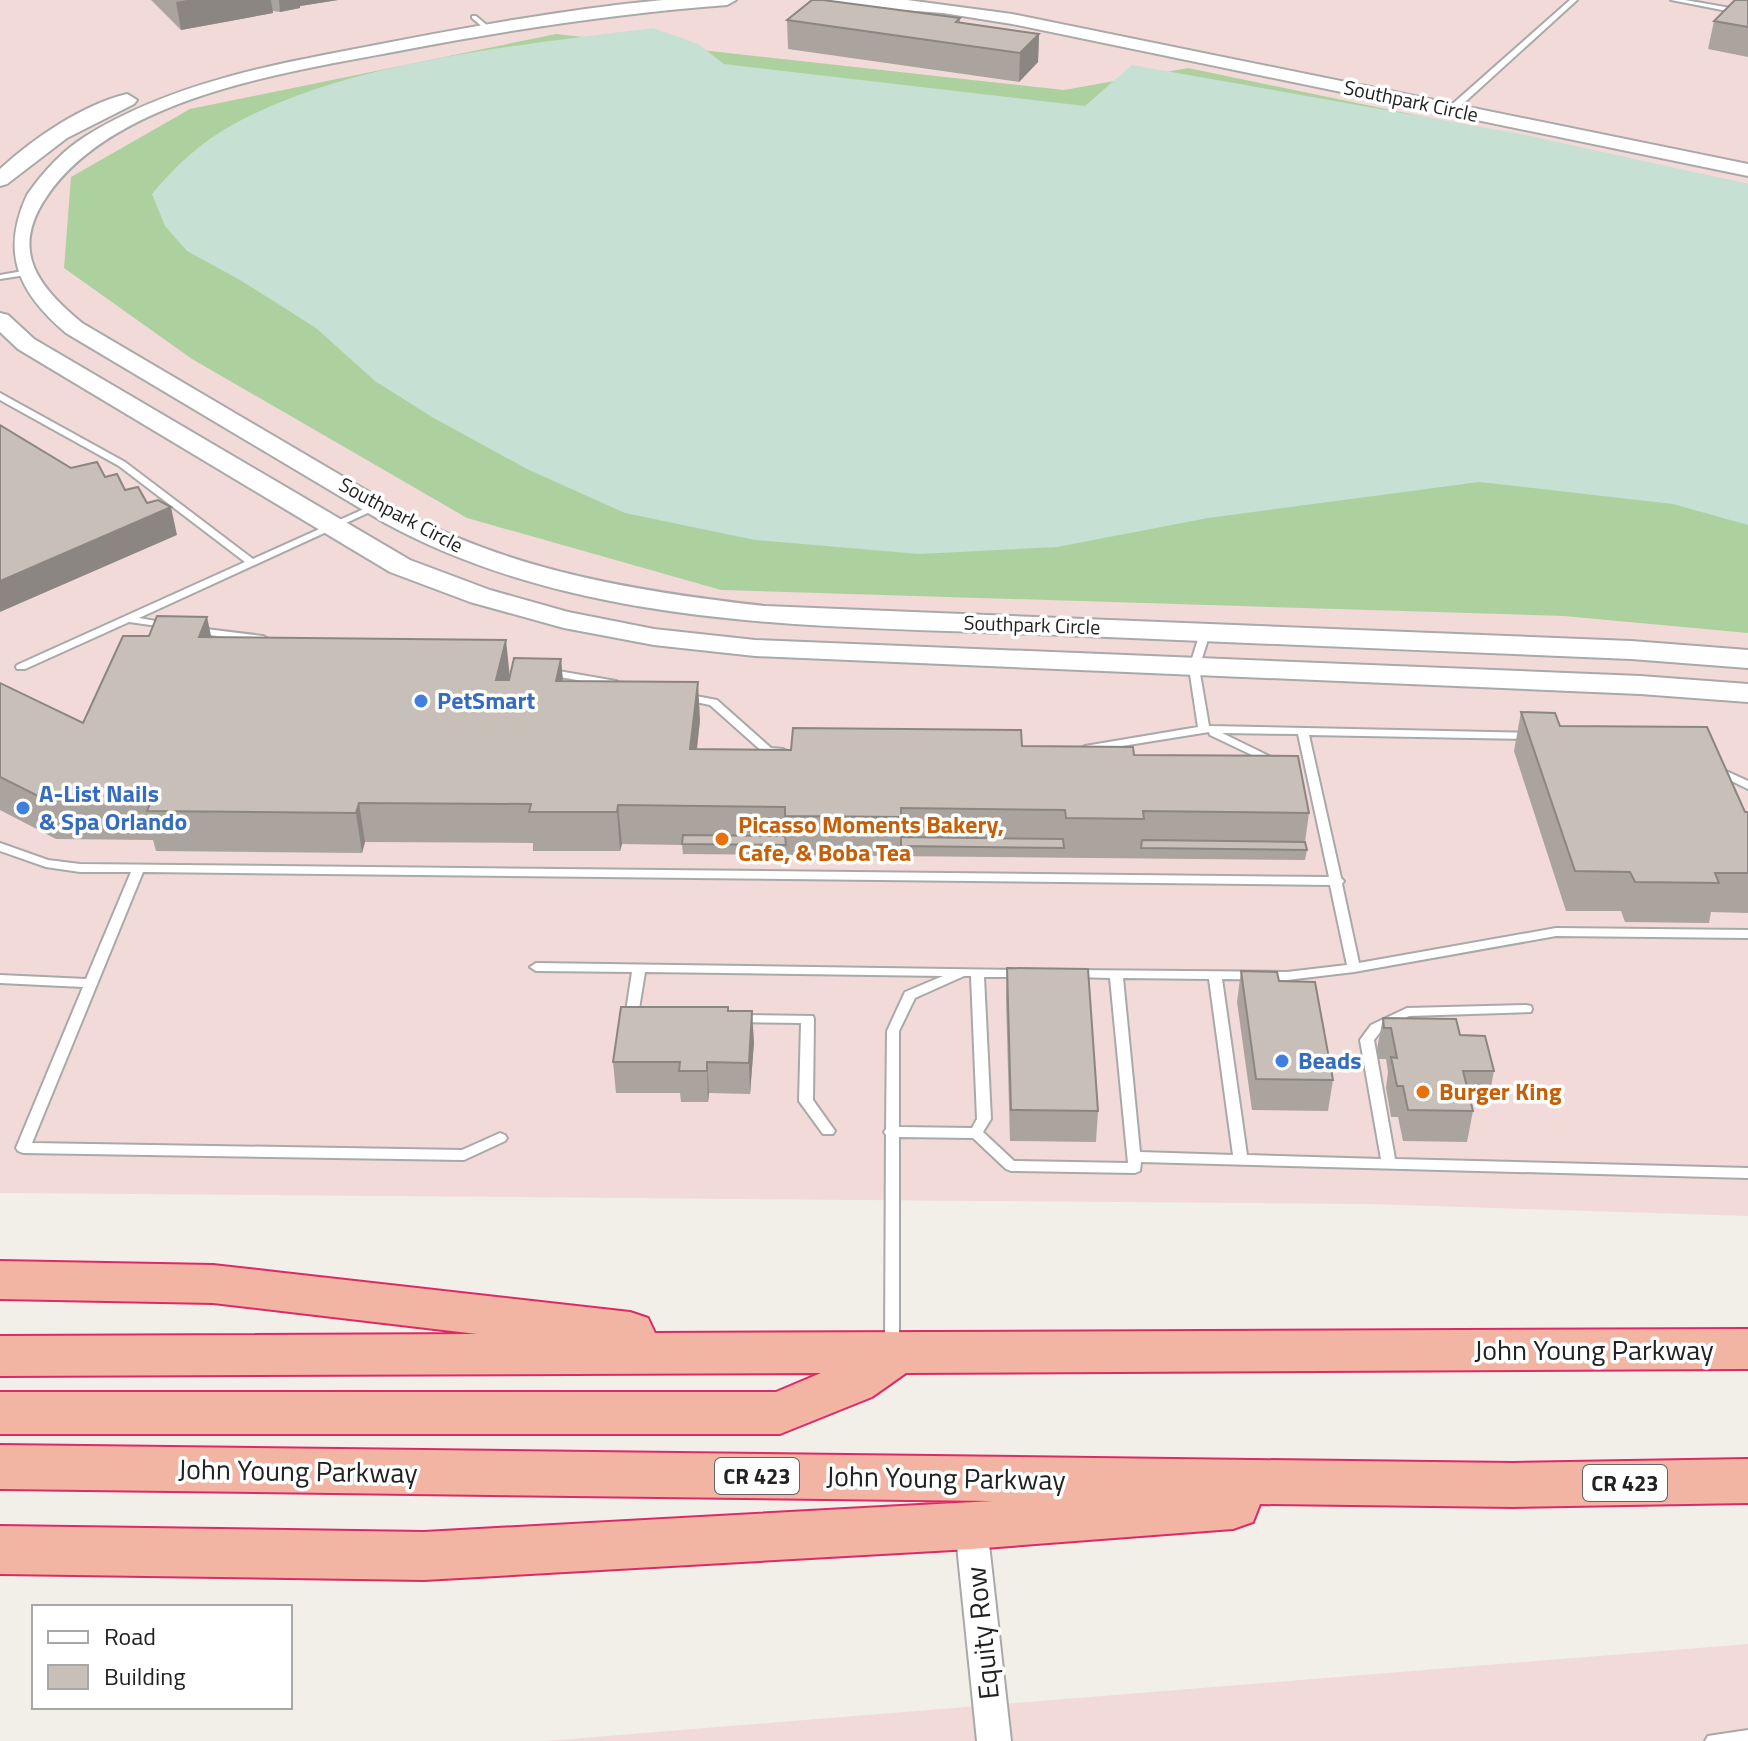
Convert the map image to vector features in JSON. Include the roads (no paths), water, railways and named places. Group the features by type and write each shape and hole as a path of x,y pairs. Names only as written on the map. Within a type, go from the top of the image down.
{"highway":[{"path":"0,1280 213,1284 822,1354"},
{"name":"John Young Parkway","path":"0,1356 892,1355 1748,1349"},
{"path":"0,1413 780,1413 853,1382 892,1355"},
{"name":"John Young Parkway","path":"0,1467 1513,1485 1748,1481"},
{"path":"0,1550 424,1556 971,1526 1513,1485"}],"street":[{"name":"Southpark Circle","path":"574,0 240,79 186,96 143,115 103,135 67,159 37,189 23,218 12,275 74,328 444,542 517,569 593,590 674,605 765,614 1631,650 1748,659"},
{"name":"Southpark Circle","path":"0,180 36,149 110,107 159,86 219,68 481,23 727,0"},
{"name":"Southpark Circle","path":"836,0 889,1 1012,19 1748,170"},
{"name":"Southpark Circle","path":"984,0 1748,153"},
{"name":"Southpark Circle","path":"0,320 26,344 331,528 400,566 480,596 564,620 654,637 755,648 1640,685 1748,693"},
{"name":"Equity Row","path":"971,1526 994,1741"}],"lane":[{"path":"1452,109 1574,0"},
{"path":"1674,0 1748,13"},
{"path":"110,107 143,115"},
{"path":"0,396 122,464 252,563"},
{"path":"21,667 378,506"},
{"path":"127,619 229,636 275,640"},
{"path":"1204,729 1194,668 1205,633"},
{"path":"530,668 621,685"},
{"path":"667,693 713,702 768,751 797,752"},
{"path":"1204,729 1234,741 1282,770"},
{"path":"1066,750 1204,729 1553,737"},
{"path":"1303,731 1316,803 1338,881 1354,968"},
{"path":"1701,763 1748,786"},
{"path":"1299,786 1316,803"},
{"path":"0,847 46,863 80,868 1338,881"},
{"path":"138,869 23,1148 464,1155 500,1138"},
{"path":"1062,973 1287,976 1354,968 1556,932 1748,934"},
{"path":"536,967 1032,973"},
{"path":"639,968 631,1018 646,1018"},
{"path":"892,1355 893,1031 910,995 970,972"},
{"path":"970,972 984,1119 976,1133"},
{"path":"891,1132 976,1133 1011,1166 1135,1168 1116,974"},
{"path":"1215,975 1241,1160"},
{"path":"0,979 89,983"},
{"path":"1389,1164 1367,1040 1376,1028 1407,1012 1526,1009"},
{"path":"719,1018 808,1019 806,1101 828,1131"},
{"path":"1134,1157 1748,1173"},
{"path":"1714,1741 1748,1738"}],"place":[{"name":"PetSmart","path":"421,701"},
{"name":"A-List Nails & Spa Orlando","path":"23,808"},
{"name":"Picasso Moments Bakery, Cafe, & Boba Tea","path":"722,839"},
{"name":"Beads","path":"1282,1061"},
{"name":"Burger King","path":"1423,1092"}]}
